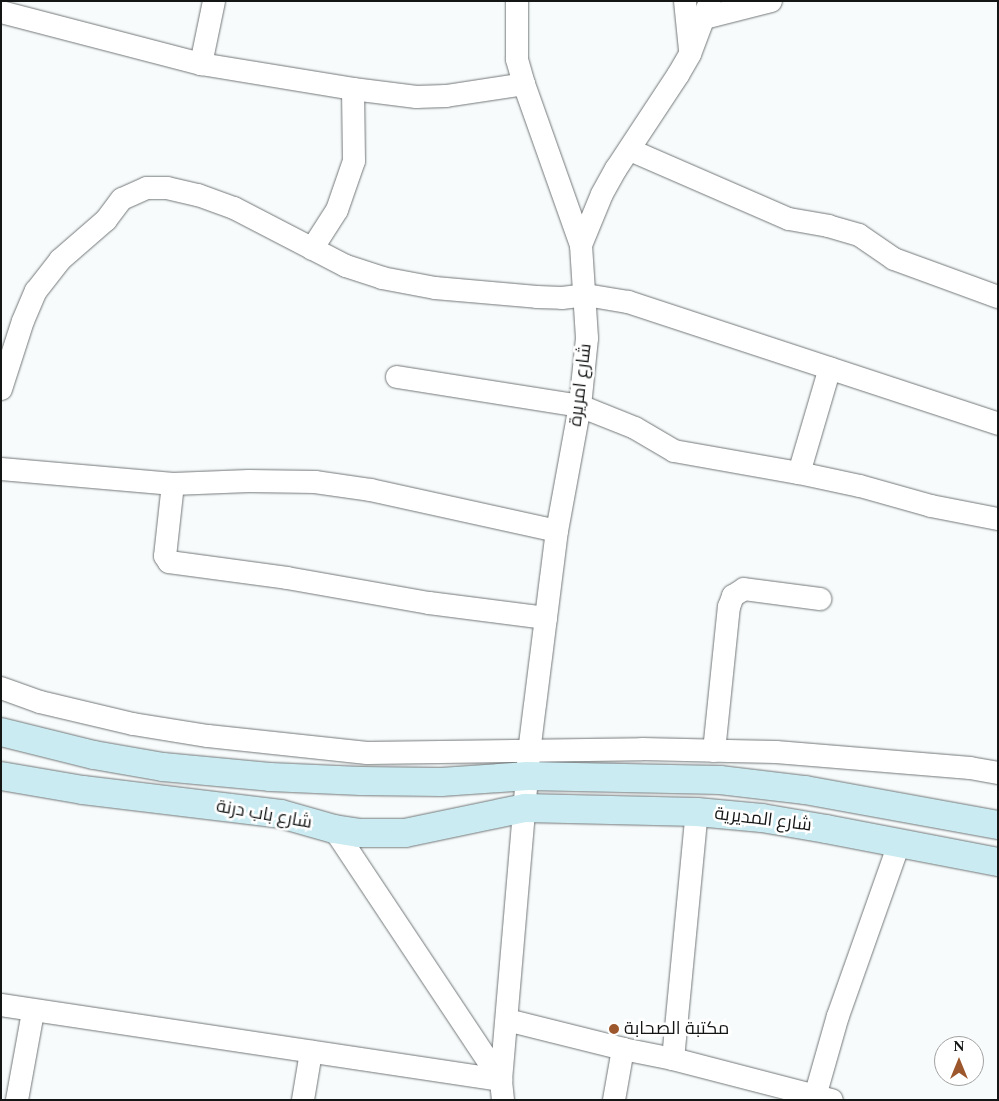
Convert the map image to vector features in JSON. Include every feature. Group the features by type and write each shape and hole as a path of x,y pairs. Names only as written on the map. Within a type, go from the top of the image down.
{"main road":[{"name":"شارع باب درنة","path":"1,732 94,755 163,767 270,776 441,782 529,764"},
{"name":"شارع المديرية","path":"529,764 720,780 805,790 998,825"},
{"name":"شارع باب درنة","path":"1,776 83,790 282,814 334,829 381,835 405,833 526,808"},
{"name":"شارع المديرية","path":"526,808 697,812 762,818 826,828 899,844 998,862"}],"street":[{"path":"201,64 214,1"},
{"name":"شارع امريرة","path":"502,1090 529,764 557,532 580,406 587,338 586,295 581,245 524,84 517,59 517,1"},
{"path":"685,1 690,54"},
{"path":"581,245 602,194 690,54 707,9 771,1"},
{"path":"1,12 201,64 353,89 416,97 446,96 524,84"},
{"path":"312,249 337,210 354,161 353,89"},
{"path":"630,150 789,219 828,226 859,235 894,259 998,297"},
{"path":"1,389 23,321 36,291 60,260 106,220 122,199 147,188 167,188 198,195 234,208 346,266 382,278 435,288 538,297 562,298 586,295 628,302 998,424"},
{"path":"799,473 830,368"},
{"path":"397,377 580,406 635,428 674,451 799,473 860,486 931,506 998,519"},
{"path":"1,469 173,484 249,481 324,484 371,490 557,532"},
{"path":"173,484 164,556 169,562 287,578 429,603 546,618"},
{"path":"714,750 729,607 733,596 744,589 820,599"},
{"path":"1,688 40,702 96,716 208,736 367,753 529,764 642,749 714,750 856,758 998,773"},
{"path":"673,1059 697,812"},
{"path":"334,829 502,1090"},
{"path":"507,1020 623,1049 673,1059 820,1098 838,1016 899,844"},
{"path":"1,1005 33,1012 311,1052 502,1090"},
{"path":"17,1100 33,1012"},
{"path":"614,1100 623,1049"},
{"path":"303,1100 311,1052"}],"place":[{"name":"مكتبة الصحابة","path":"614,1029"}]}
